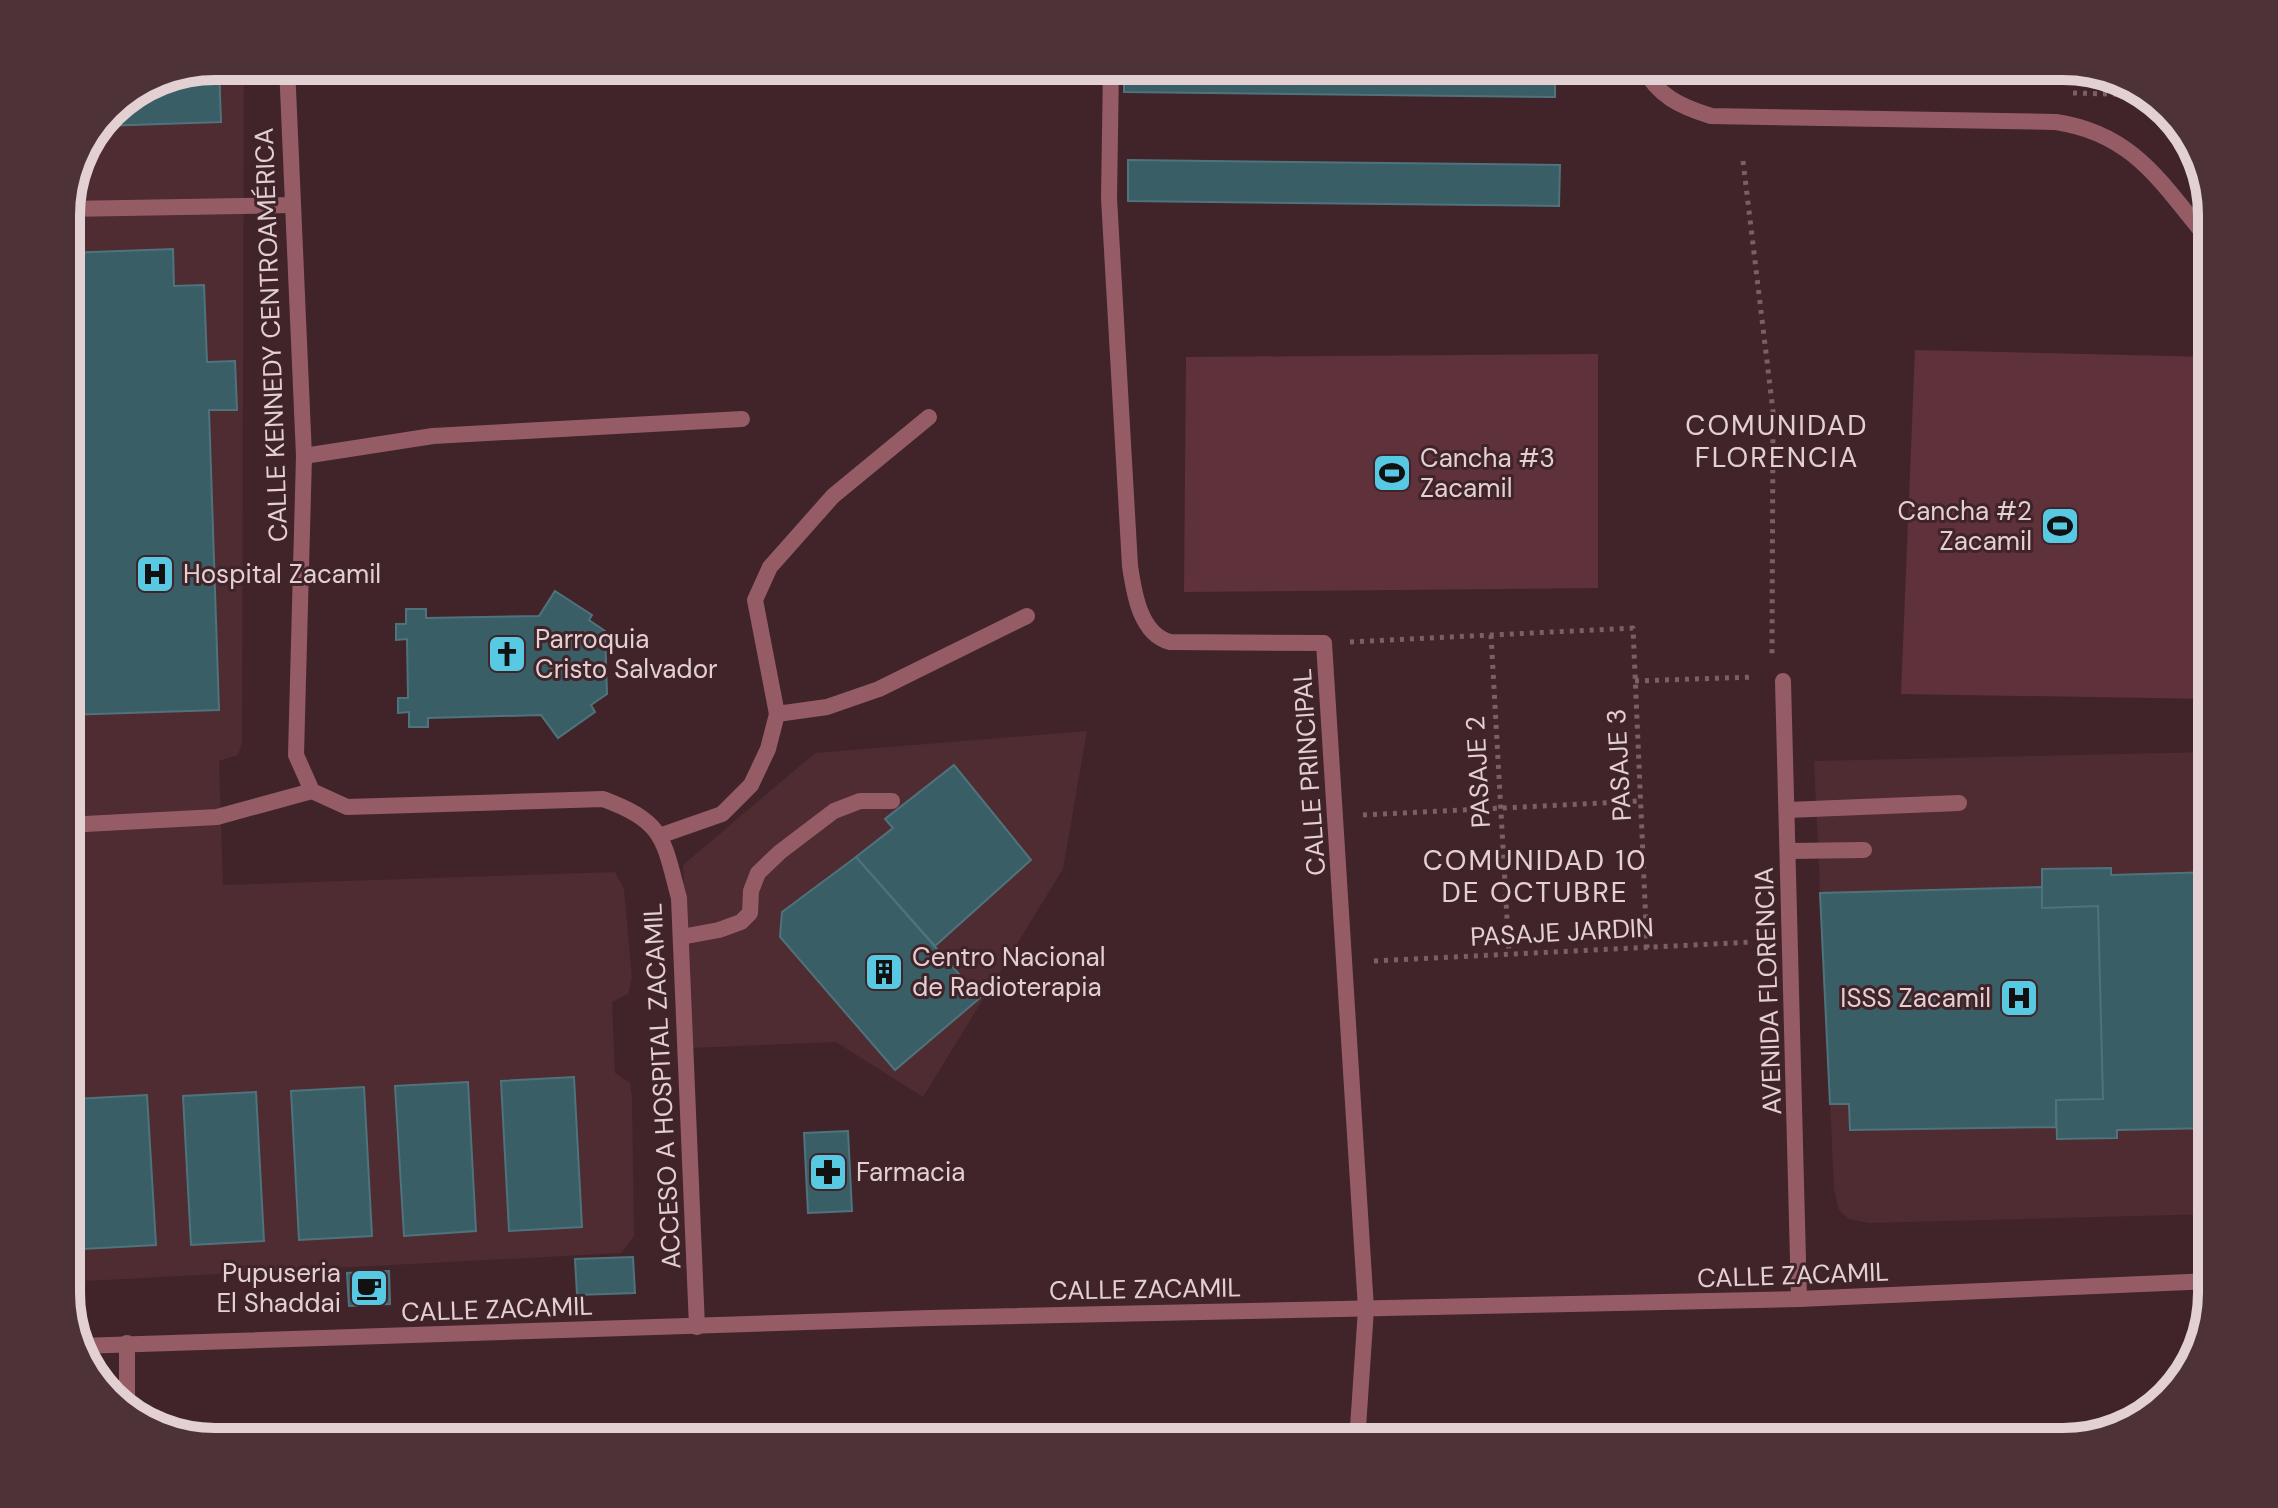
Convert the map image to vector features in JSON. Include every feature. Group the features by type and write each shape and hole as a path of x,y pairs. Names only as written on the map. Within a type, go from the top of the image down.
{"street":[{"name":"CALLE KENNEDY CENTROAMÉRICA","path":"288,80 304,456 296,755 312,791"},
{"name":"CALLE PRINCIPAL","path":"1111,80 1109,198 1130,566 1146,624 1160,640 1170,642 1324,643 1366,1309"},
{"path":"1649,80 1653,87 1680,107 1711,116 2056,122 2095,130 2132,152 2198,228"},
{"path":"80,209 292,205"},
{"path":"80,824 217,817 312,791 347,807 603,799 635,811 662,835 722,814 751,785 768,749 777,714 755,600 770,567 833,496 929,417"},
{"path":"304,456 433,436 742,419"},
{"path":"777,714 827,707 879,689 1027,616"},
{"name":"AVENIDA FLORENCIA","path":"1783,681 1799,1299"},
{"path":"681,937 741,922 750,913 751,891 758,873 834,811 860,801 892,801"},
{"path":"1787,810 1959,803"},
{"name":"ACCESO A HOSPITAL ZACAMIL","path":"662,835 679,898 697,1327"},
{"path":"1788,851 1864,850"},
{"name":"CALLE ZACAMIL","path":"91,1345 929,1318 1799,1299 2198,1282"},
{"path":"1358,1428 1366,1309"},
{"path":"127,1343 127,1396"}],"path":[{"path":"1743,161 1773,411 1772,660"},
{"name":"PASAJE 3","path":"1491,635 1633,628 1647,948"},
{"path":"1339,642 1491,635"},
{"name":"PASAJE 2","path":"1491,635 1509,954"},
{"path":"1635,681 1758,676"},
{"path":"1358,815 1641,801"},
{"name":"PASAJE JARDIN","path":"1374,961 1751,942"}],"shaded area":[{"name":"Hospital Zacamil","path":"244,80 242,743 238,755 219,761 223,885 615,872 624,889 632,978 628,994 612,1002 615,1073 630,1083 632,1098 634,1236 621,1253 86,1281 86,1297 80,1297 80,206 90,163 119,119 163,90 189,83"},
{"name":"Cancha #2 Zacamil","path":"1915,350 2198,357 2198,699 1901,694"},
{"name":"Cancha #3 Zacamil","path":"1598,354 1598,588 1184,592 1186,357"},
{"path":"1087,731 1063,869 923,1097 836,1042 691,1048 683,865 815,753"},
{"name":"ISSS Zacamil","path":"2198,752 2198,1214 1869,1223 1849,1219 1839,1210 1834,1189 1814,761"}],"building":[{"path":"215,80 220,80 221,122 114,126 140,103 163,90"},
{"path":"1124,80 1555,80 1555,97 1124,92"},
{"path":"1128,160 1560,165 1559,206 1128,201"},
{"path":"173,249 174,286 204,285 207,362 235,361 237,410 209,410 219,710 80,715 80,252"},
{"name":"Parroquia Cristo Salvador","path":"555,591 592,615 589,620 605,631 607,694 591,705 595,712 558,738 541,715 428,718 428,727 409,727 409,712 398,713 398,698 408,698 407,639 396,640 396,624 406,624 406,609 426,609 426,618 539,616"},
{"path":"954,765 1031,860 935,946 856,857 893,828 885,819"},
{"name":"Centro Nacional de Radioterapia","path":"856,857 980,998 895,1070 780,937 782,912"},
{"path":"2111,868 2111,875 2198,872 2198,1128 2117,1130 2117,1138 2057,1139 2056,1100 2103,1099 2098,906 2042,908 2042,869"},
{"path":"2042,887 2042,908 2098,906 2103,1099 2056,1100 2056,1127 1850,1130 1849,1104 1830,1104 1820,893"},
{"path":"574,1077 582,1227 509,1231 501,1081"},
{"path":"468,1082 476,1231 404,1236 395,1086"},
{"path":"364,1087 372,1236 299,1240 291,1091"},
{"path":"256,1092 264,1241 191,1245 183,1096"},
{"path":"147,1095 156,1245 83,1249 80,1099"},
{"name":"Farmacia","path":"848,1131 852,1211 808,1213 804,1133"},
{"path":"633,1257 635,1293 577,1295 575,1259"},
{"name":"Pupuseria El Shaddai","path":"389,1271 390,1304 349,1306 347,1273"}],"place":[{"name":"Cancha #3 Zacamil","path":"1392,473"},
{"name":"Cancha #2 Zacamil","path":"2060,526"},
{"name":"Hospital Zacamil","path":"155,574"},
{"name":"Parroquia Cristo Salvador","path":"507,654"},
{"name":"Centro Nacional de Radioterapia","path":"884,972"},
{"name":"ISSS Zacamil","path":"2019,998"},
{"name":"Farmacia","path":"828,1172"},
{"name":"Pupuseria El Shaddai","path":"369,1288"}],"district":[{"name":"COMUNIDAD FLORENCIA","path":"1777,441"},
{"name":"COMUNIDAD 10 DE OCTUBRE","path":"1535,876"}]}
